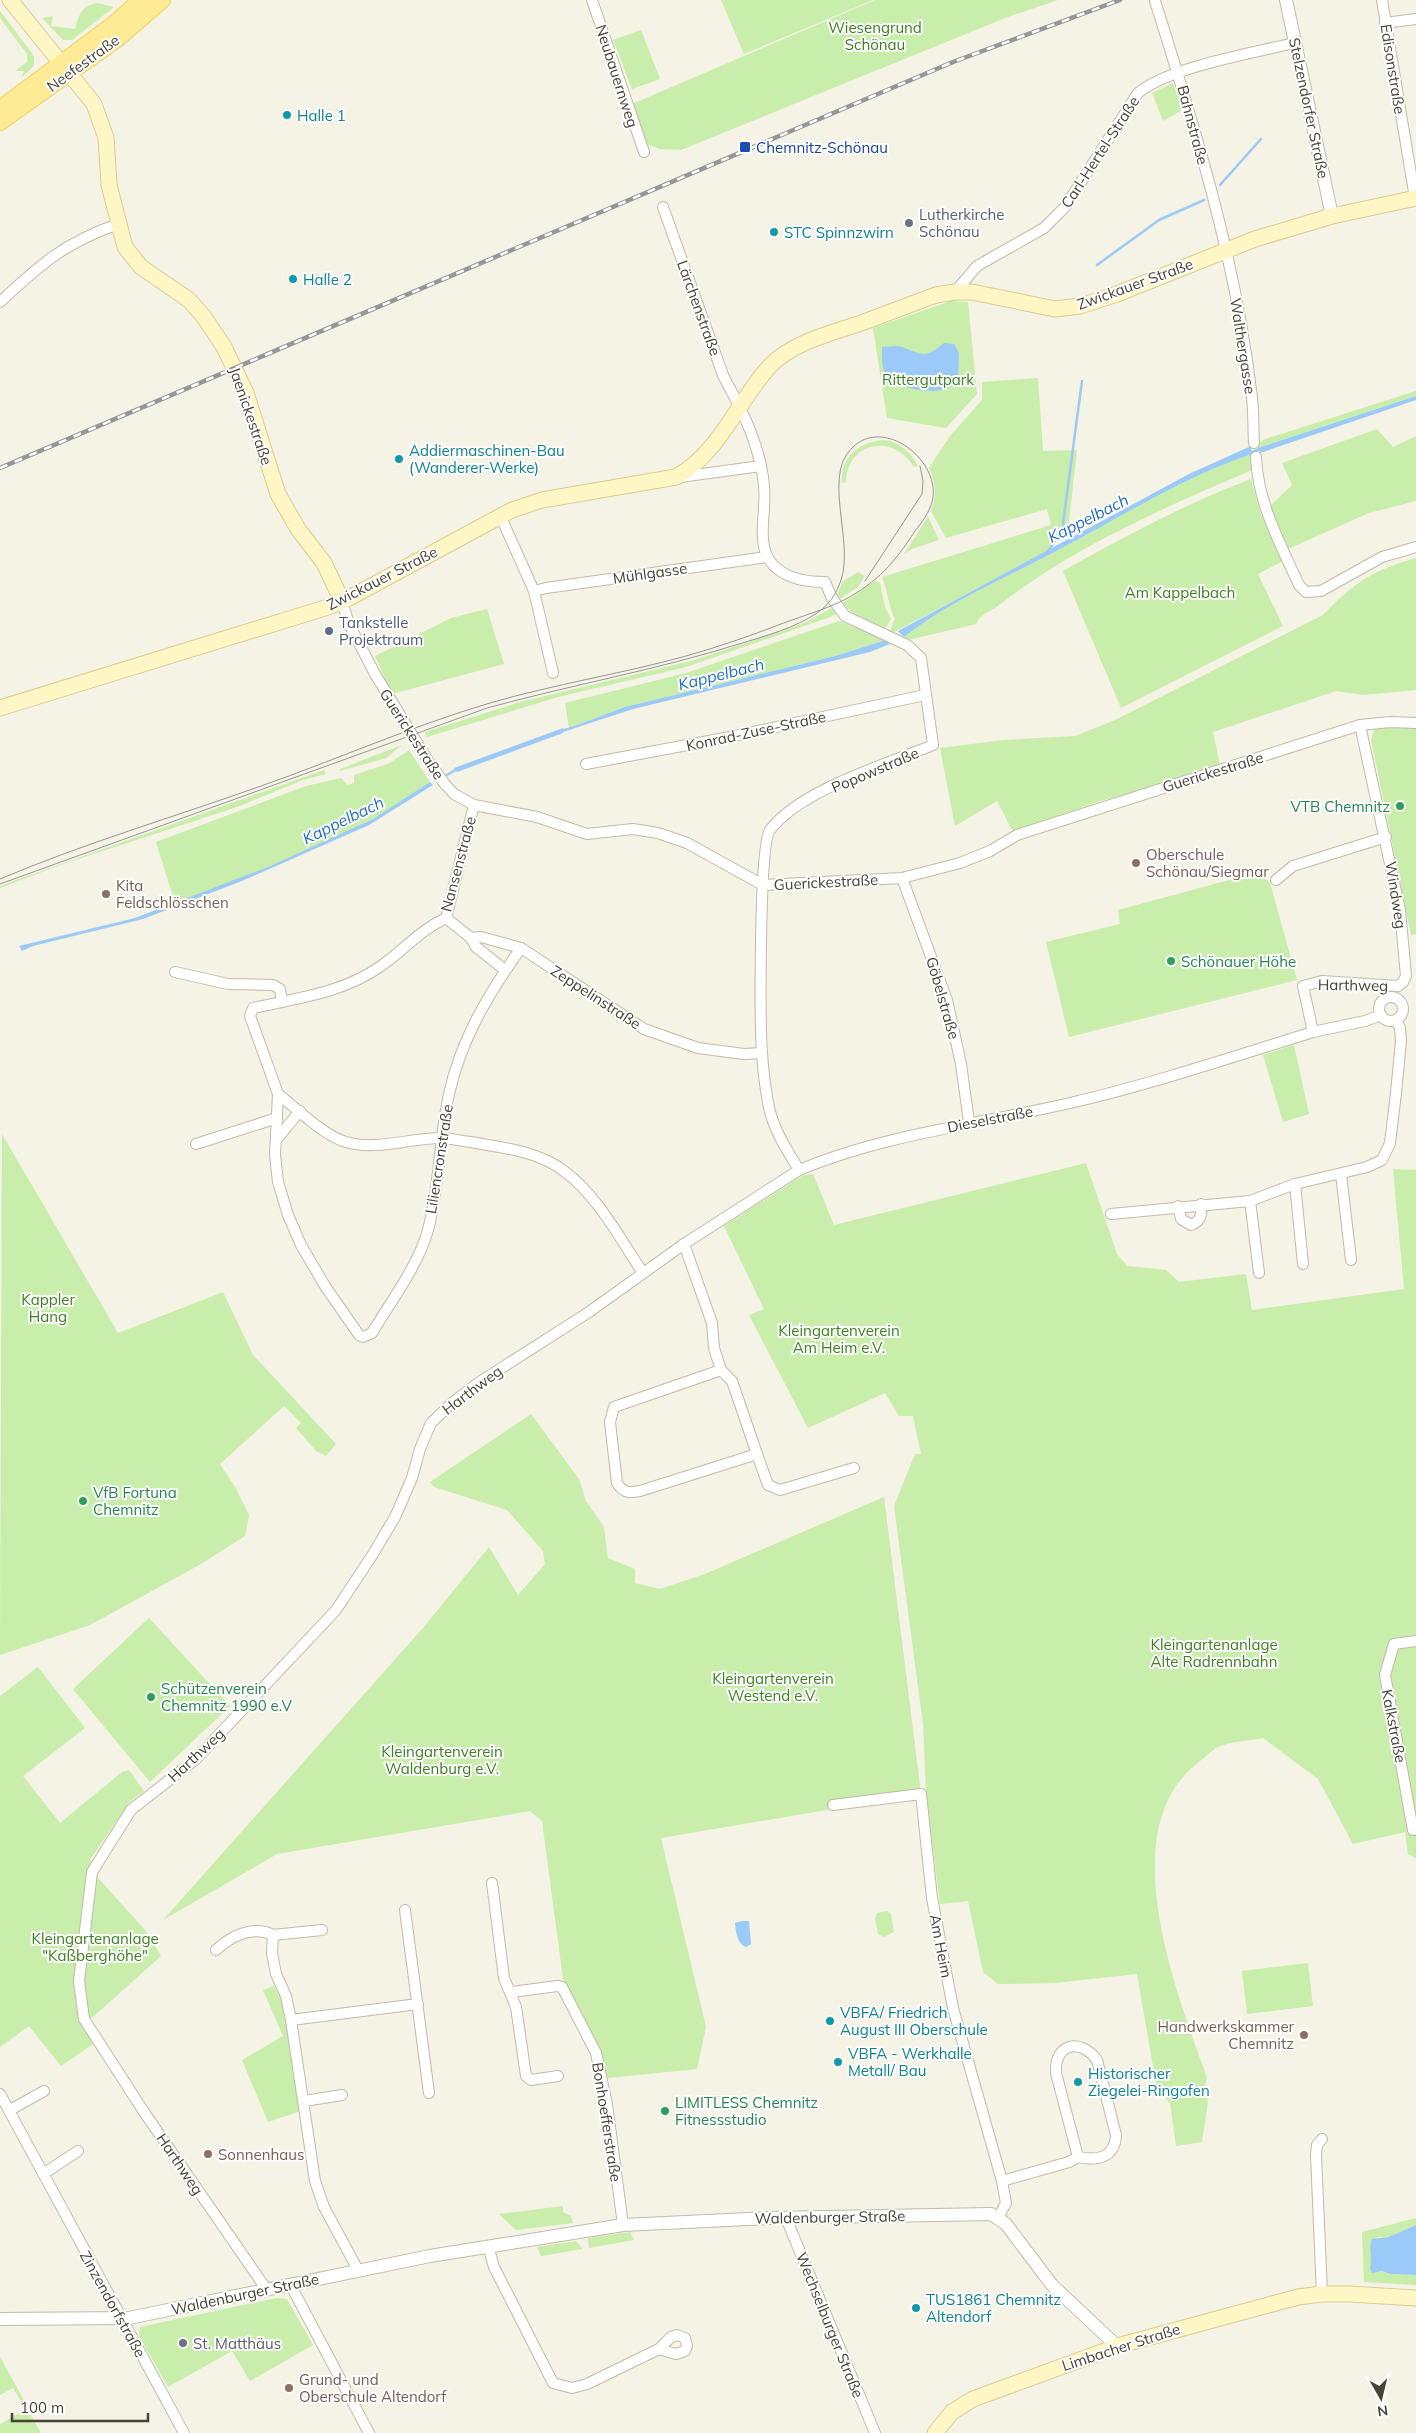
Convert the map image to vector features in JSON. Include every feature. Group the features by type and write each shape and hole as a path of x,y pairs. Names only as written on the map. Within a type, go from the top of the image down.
{"main road":[{"name":"Jaenickestraße","path":"10,0 94,104 102,123 108,148 109,186 125,247 136,262 189,300 204,317 224,347 246,393 278,494 298,529 324,562 342,601"},
{"name":"Neefestraße","path":"0,122 66,68 142,0"},
{"name":"Neefestraße","path":"0,109 66,68 118,39 162,0"},
{"name":"Zwickauer Straße","path":"0,708 246,633 342,601 500,516 542,500 676,477 694,465 708,452 727,428 739,406 769,367 785,354 806,342 936,295 972,292 1055,309 1080,306 1117,294 1227,250 1332,216 1415,198"},
{"name":"Limbacher Straße","path":"935,2433 952,2412 973,2399 1117,2346 1222,2316 1298,2297 1322,2294 1416,2298"}],"street":[{"name":"Neubauernweg","path":"592,0 644,152"},
{"name":"Stelzendorfer Straße","path":"1286,0 1332,216"},
{"name":"Edisonstraße","path":"1382,0 1415,198"},
{"name":"Bahnstraße","path":"1155,1 1178,72 1227,250"},
{"path":"1385,23 1416,19"},
{"name":"Carl-Hertel-Straße","path":"955,292 977,266 1044,228 1049,223 1071,199 1138,93 1178,72 1294,43"},
{"name":"Lärchenstraße","path":"663,207 726,382 739,406"},
{"path":"0,302 31,273 71,244 118,224"},
{"name":"Walthergasse","path":"1227,250 1252,390 1254,443"},
{"path":"739,406 760,466 764,485 764,538 767,557"},
{"path":"1256,457 1261,498 1268,520 1299,585 1306,592 1321,591 1382,556 1416,548"},
{"name":"Zwickauer Straße","path":"676,477 760,466"},
{"path":"500,516 534,591 553,673"},
{"name":"Mühlgasse","path":"534,591 767,557"},
{"name":"Popowstraße","path":"767,557 776,568 789,576 802,581 825,582 832,598 845,616 885,633 907,645 921,658 933,745 831,788 794,808 769,832 763,866 762,1053 768,1103 776,1131 799,1170"},
{"name":"Guerickestraße","path":"342,601 349,624 384,691 441,779 454,794 474,805 537,817 587,834 633,829 658,833 687,843 763,885 902,878 960,863 990,851 1017,836 1360,724 1416,723"},
{"name":"Konrad-Zuse-Straße","path":"586,764 730,737 925,695"},
{"name":"Windweg","path":"1360,724 1386,837 1400,910 1406,976 1403,982"},
{"name":"Nansenstraße","path":"278,1094 250,1016 254,1008 318,995 357,981 400,952 427,927 446,918 474,805"},
{"path":"1276,880 1293,866 1386,837"},
{"name":"Göbelstraße","path":"902,878 947,1000 969,1122"},
{"path":"446,918 471,938 476,947 506,970 521,948"},
{"name":"Zeppelinstraße","path":"471,938 481,937 521,948 644,1029 698,1048 744,1054 762,1053"},
{"name":"Liliencronstraße","path":"276,1140 275,1155 278,1182 288,1215 301,1244 325,1286 359,1335 363,1337 372,1333 417,1258 428,1231 449,1094 462,1050 481,1008 506,970"},
{"path":"175,972 228,984 273,985 280,989 282,1002"},
{"name":"Harthweg","path":"1313,1032 1303,986 1322,981 1398,986 1403,982"},
{"path":"1389,998 1397,999 1403,1008 1402,1016 1396,1020 1389,1021 1381,1015 1380,1008 1383,1001 1389,998"},
{"name":"Dieselstraße","path":"684,1244 799,1170 890,1140 969,1122 1069,1103 1139,1085 1313,1032 1365,1021 1381,1015"},
{"path":"1111,1214 1178,1206 1250,1201 1295,1184 1341,1174 1376,1164 1382,1160 1388,1150 1401,1041 1400,1028 1396,1020"},
{"path":"278,1094 329,1134 345,1142 362,1145 442,1138 513,1149 540,1157 564,1171 585,1190 606,1217 643,1273"},
{"path":"276,1140 278,1094"},
{"path":"276,1140 300,1111"},
{"path":"196,1144 277,1118"},
{"path":"1341,1174 1351,1260"},
{"path":"1295,1184 1303,1264"},
{"path":"1250,1201 1259,1273"},
{"path":"1178,1206 1180,1219 1191,1225 1198,1222 1201,1218 1201,1204"},
{"path":"684,1244 712,1323 714,1348 721,1370 732,1381 768,1484 780,1490 854,1468"},
{"name":"Harthweg","path":"266,2290 149,2119 84,2019 79,1982 92,1872 131,1810 196,1759 321,1625 350,1591 395,1517 412,1478 420,1449 431,1423 452,1402 532,1347 589,1312 684,1244"},
{"path":"721,1370 614,1407 610,1422 617,1483 621,1489 629,1493 640,1491 757,1454"},
{"name":"Kalkstraße","path":"1413,1830 1385,1675 1394,1644 1416,1641"},
{"name":"Am Heim","path":"833,1805 921,1794 932,1898 953,2008 1002,2181 1006,2203 998,2218"},
{"path":"492,1883 504,1978 512,1992 516,2007 526,2076 532,2080 558,2076"},
{"path":"405,1910 429,2093"},
{"path":"216,1950 226,1941 244,1933 261,1930 273,1935 322,1930"},
{"path":"273,1935 272,1953 276,1974 286,1996 291,2020 315,2181 324,2207 358,2270"},
{"name":"Bonhoefferstraße","path":"512,1992 562,1987 596,2053 607,2104 623,2225"},
{"path":"291,2020 418,2004"},
{"path":"1002,2181 1069,2162 1078,2157 1091,2160 1110,2154 1116,2145 1116,2135 1096,2060 1090,2050 1079,2046 1070,2047 1061,2052 1055,2062 1056,2073 1078,2157"},
{"path":"10,2110 44,2091"},
{"name":"Zinzendorfstraße","path":"0,2094 184,2433"},
{"path":"304,2100 342,2096"},
{"path":"1322,2139 1317,2145 1316,2155 1322,2294"},
{"path":"43,2174 78,2151"},
{"name":"Waldenburger Straße","path":"0,2319 121,2318 358,2270 488,2246 623,2225 786,2218 991,2214 998,2218"},
{"name":"Wechselburger Straße","path":"786,2218 875,2433"},
{"path":"998,2218 1006,2224 1052,2285 1117,2346"},
{"path":"488,2246 494,2267 552,2383 565,2388 579,2387 660,2349"},
{"path":"290,2284 369,2433"}],"green space":[{"path":"721,0 873,0 744,54"},
{"name":"Wiesengrund Schönau","path":"875,0 1058,0 1005,18 681,150 660,149 646,144 632,104"},
{"path":"97,3 114,7 72,40 63,40 42,18 53,16 51,26 75,29 84,9"},
{"path":"0,11 34,56 34,66 22,77 24,71 15,71 27,62 27,54 0,18"},
{"path":"641,30 660,79 632,89 613,40"},
{"path":"1173,83 1182,110 1163,121 1152,93"},
{"name":"Rittergutpark","path":"951,301 968,302 977,394 946,428 887,418 873,328"},
{"path":"1038,378 1043,451 1077,450 1068,530 1061,523 1060,531 1046,552 894,632 890,630 895,619 882,577 1051,525 1047,509 946,538 931,511 935,489 929,468 950,436 982,400 982,382"},
{"path":"1416,391 1416,396 1258,448 1258,444 1265,439"},
{"path":"1377,429 1393,447 1416,436 1416,501 1369,513 1288,549 1277,530 1269,507 1292,485 1282,463"},
{"path":"884,440 895,443 904,449 912,456 918,466 914,467 905,456 895,449 873,446 863,450 854,458 848,468 846,482 842,483 844,465 853,452 867,444"},
{"path":"1252,454 1252,470 1153,514 1089,547 1028,584 983,615 976,624 908,640 904,637 941,611 981,589 1203,473"},
{"name":"Am Kappelbach","path":"1251,479 1261,515 1285,560 1258,574 1283,626 1121,708 1063,571 1156,521 1202,499"},
{"path":"928,517 939,540 912,549 904,554"},
{"path":"1416,558 1416,690 1363,695 1336,691 1213,732 1220,765 1164,785 1100,801 1013,832 997,801 955,826 940,748 1004,740 1075,736 1115,720 1323,615 1345,594 1365,579 1387,568"},
{"path":"858,572 865,576 858,587 840,599 837,595 843,581"},
{"path":"875,581 880,583 885,607 891,619 885,629 852,612 843,603"},
{"path":"832,608 836,614 833,616 686,667 558,697 427,737 425,732 520,702 695,660 804,623"},
{"path":"487,609 504,664 392,694 375,656 451,618"},
{"path":"839,621 886,640 835,656 625,707 569,728 565,703 686,673"},
{"name":"VTB Chemnitz","path":"1386,725 1416,728 1416,934 1411,935 1371,740 1374,730"},
{"path":"402,745 386,758 340,771 340,769"},
{"path":"409,750 430,782 394,806 348,831 300,853 175,903 156,842 306,786 341,778 348,785 354,783 354,775 388,764"},
{"path":"324,770 326,774 303,780 237,807 63,864 0,888 0,886"},
{"name":"Schönauer Höhe","path":"1259,872 1270,883 1297,980 1069,1037 1046,942 1120,924 1118,910"},
{"path":"1294,1045 1309,1114 1283,1122 1263,1055"},
{"name":"Kappler Hang","path":"2,1134 118,1333 223,1292 253,1355 336,1444 326,1456 316,1451 296,1428 301,1423 284,1406 220,1464 235,1487 249,1515 245,1536 201,1564 90,1625 0,1655"},
{"path":"1086,1163 1117,1254 1127,1266 1166,1270 1179,1282 1246,1274 1252,1310 1404,1289 1393,1169 1416,1170 1416,1858 1408,1854 1405,1832 1353,1844 1318,1779 1263,1738 1229,1743 1216,1748 1200,1761 1173,1790 1159,1827 1155,1868 1158,1913 1168,1958 1181,2002 1207,2078 1205,2085 1208,2102 1202,2142 1176,2146 1170,2103 1157,2089 1137,1974 1054,1983 998,1984 983,1972 968,1901 940,1904 926,1792 923,1724 894,1506 915,1454 921,1454 913,1416 899,1416 885,1393 808,1428 749,1315 764,1309 724,1226 802,1176 813,1174 834,1225"},
{"path":"531,1414 579,1479 586,1501 604,1527 608,1558 635,1569 635,1583 660,1589 705,1574 884,1497 921,1794 661,1838 706,2027 697,2069 608,2078 563,1979 542,1821 530,1811 277,1854 163,1920 423,1628 489,1547 518,1595 545,1564 543,1551 507,1510 434,1487 430,1482"},
{"name":"Schützenverein Chemnitz 1990 e.V","path":"149,1618 230,1706 150,1782 73,1689"},
{"name":"Kleingartenanlage \"Kaßberghöhe\"","path":"38,1667 85,1728 23,1776 60,1823 122,1772 129,1770 144,1791 129,1803 90,1860 99,1879 145,1930 161,1956 84,2025 93,2044 61,2066 29,2026 0,2047 0,1696"},
{"path":"887,1911 891,1914 894,1932 884,1937 878,1934 875,1918 877,1913"},
{"path":"1308,1963 1313,2006 1247,2014 1242,1971"},
{"path":"274,1986 283,2004 301,2111 268,2122 242,2060 283,2036 263,1990"},
{"path":"563,2206 563,2212 571,2216 573,2223 516,2230 499,2214"},
{"path":"1416,2218 1416,2225 1388,2237 1378,2237 1370,2244 1373,2251 1370,2268 1390,2274 1416,2275 1416,2285 1364,2282 1362,2232"},
{"path":"630,2232 634,2240 589,2248 588,2238"},
{"path":"576,2241 583,2249 541,2256 537,2247"},
{"path":"276,2298 287,2299 313,2345 250,2381 232,2351 168,2387 139,2336 140,2327"},
{"path":"0,2357 26,2404 23,2405 13,2388 0,2395"},
{"path":"27,2409 41,2433 0,2433 0,2424"}],"water":[{"path":"944,343 954,344 959,353 958,382 942,390 932,391 886,383 882,361 882,347 900,346 924,354 932,352"},
{"path":"1416,396 1416,400 1260,453 1258,448"},
{"path":"1251,446 1252,454 1203,473 981,589 941,611 904,637 898,631 1189,474"},
{"path":"886,640 890,644 870,652 633,709 569,730 569,728 625,707 835,656"},
{"path":"563,728 563,733 457,772 454,768"},
{"path":"430,782 433,785 369,825 242,881 143,919 33,946 22,951 19,946 135,918 268,867 373,819"},
{"path":"749,1921 751,1944 746,1947 739,1940 736,1930 735,1923"},
{"path":"1416,2225 1416,2275 1390,2274 1381,2271 1372,2273 1370,2268 1370,2245 1372,2239 1388,2237"}],"waterway":[{"path":"1220,185 1261,139"},
{"path":"1097,265 1159,220 1204,200"},
{"path":"1048,551 1062,531 1082,381"},
{"name":"Kappelbach","path":"1249,453 1260,449"},
{"name":"Kappelbach","path":"561,731 572,728"},
{"name":"Kappelbach","path":"442,778 457,769"}],"tram line":[{"path":"0,879 64,854 261,786 461,712 514,696 686,656 746,637 821,610 836,604 867,586 885,570 923,521 932,502 933,487 928,472 920,458 908,447 894,440 879,437 864,440 851,449 843,461 839,476 844,547 844,565 841,580 835,594 821,610 790,627 769,635 645,670 487,708 0,884"},
{"path":"865,581 922,494 923,481 920,466"}],"railway":[{"path":"0,468 953,62 1120,0"}],"place":[{"name":"Halle 1","path":"287,115"},
{"name":"Chemnitz-Schönau","path":"745,147"},
{"name":"Lutherkirche Schönau","path":"909,223"},
{"name":"STC Spinnzwirn","path":"774,232"},
{"name":"Halle 2","path":"293,279"},
{"name":"Addiermaschinen-Bau (Wanderer-Werke)","path":"399,459"},
{"name":"Tankstelle Projektraum","path":"329,631"},
{"name":"VTB Chemnitz","path":"1400,806"},
{"name":"Oberschule Schönau/Siegmar","path":"1136,863"},
{"name":"Kita Feldschlösschen","path":"106,894"},
{"name":"Schönauer Höhe","path":"1171,961"},
{"name":"VfB Fortuna Chemnitz","path":"83,1501"},
{"name":"Schützenverein Chemnitz 1990 e.V","path":"151,1697"},
{"name":"VBFA/ Friedrich August III Oberschule","path":"830,2021"},
{"name":"Handwerkskammer Chemnitz","path":"1304,2035"},
{"name":"VBFA - Werkhalle Metall/ Bau","path":"838,2062"},
{"name":"Historischer Ziegelei-Ringofen","path":"1078,2082"},
{"name":"LIMITLESS Chemnitz Fitnessstudio","path":"665,2111"},
{"name":"Sonnenhaus","path":"208,2154"},
{"name":"TUS1861 Chemnitz Altendorf","path":"916,2308"},
{"name":"St. Matthäus","path":"183,2343"},
{"name":"Grund- und Oberschule Altendorf","path":"289,2388"}],"park label":[{"name":"Kleingartenverein Am Heim e.V.","path":"839,1338"},
{"name":"Kleingartenanlage Alte Radrennbahn","path":"1214,1652"},
{"name":"Kleingartenverein Westend e.V.","path":"773,1686"},
{"name":"Kleingartenverein Waldenburg e.V.","path":"442,1760"}]}
